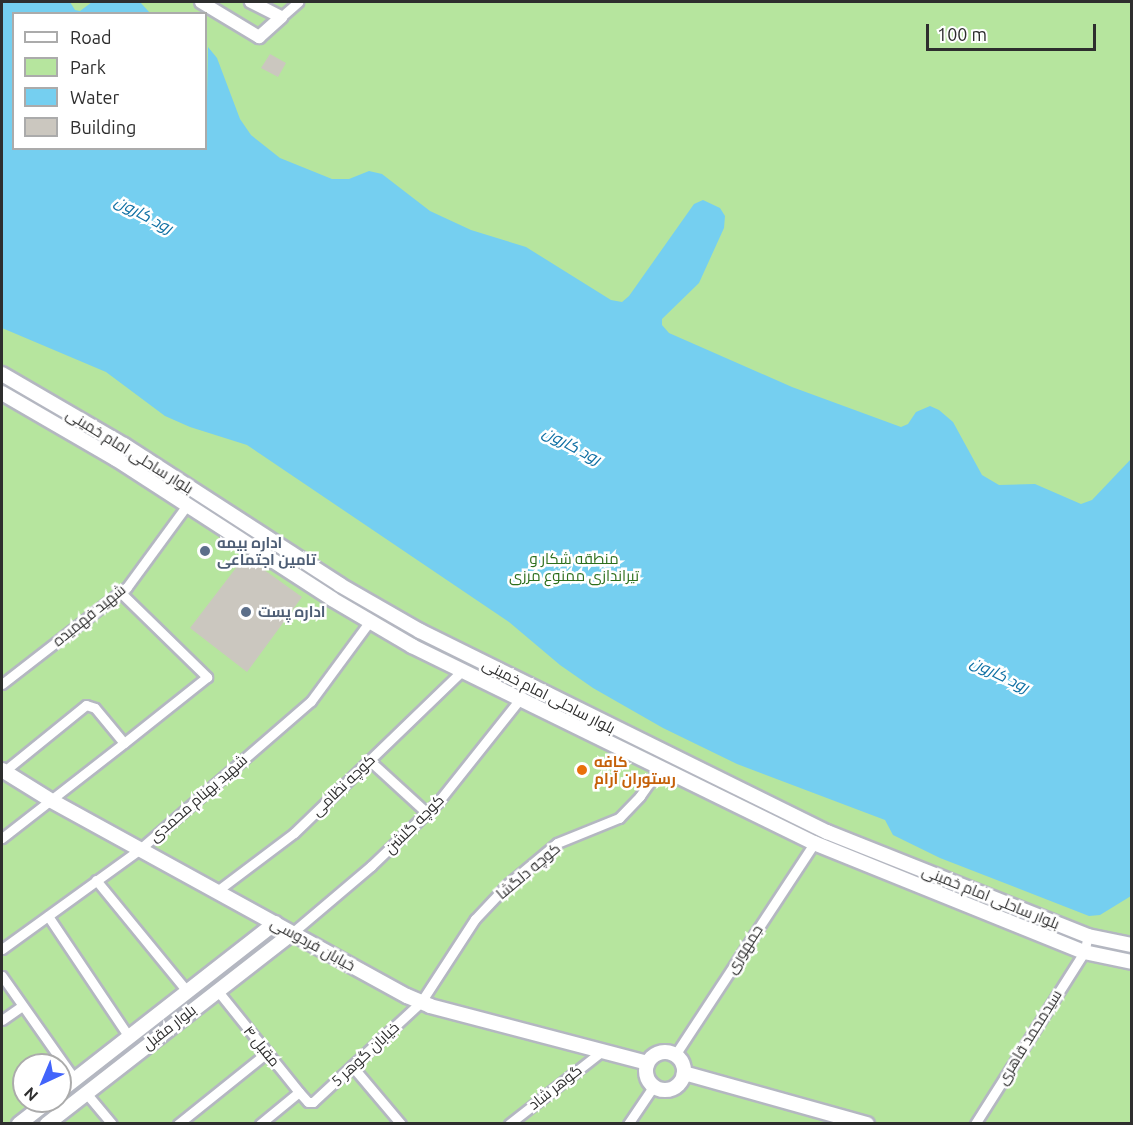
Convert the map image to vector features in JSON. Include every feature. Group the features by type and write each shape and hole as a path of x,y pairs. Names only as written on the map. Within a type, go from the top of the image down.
{"main road":[{"name":"بلوار ساحلی امام خمینی","path":"3,378 124,445 340,585 420,631 823,830 1088,936 1131,945"},
{"name":"بلوار ساحلی امام خمینی","path":"2,393 116,459 370,621 462,671 814,843 1084,952 1131,962"},
{"name":"خیابان فردوسی","path":"2,771 52,801 421,1002 646,1063"},
{"path":"814,843 823,830"},
{"name":"بلوار مقبل","path":"72,1082 275,923"},
{"name":"بلوار مقبل","path":"47,1124 292,933"},
{"path":"669,1052 675,1055 682,1062 684,1072 675,1088 664,1091 653,1087 646,1076 646,1063 656,1054 669,1052"},
{"path":"684,1072 867,1124"},
{"path":"19,1124 33,1113"}],"street":[{"path":"201,2 259,37 298,2"},
{"path":"251,2 281,17"},
{"name":"شهید فهمیده","path":"2,684 127,587 187,505"},
{"path":"2,838 207,677 120,592"},
{"name":"شهید بهنام محمدی","path":"2,950 140,849 311,701 370,621"},
{"name":"کوچه نظامی","path":"217,891 294,833 462,671"},
{"name":"کوچه گلشن","path":"292,933 371,866 427,813 520,699"},
{"path":"2,771 86,705 95,708 124,743"},
{"path":"369,760 427,813"},
{"name":"کوچه دلگشا","path":"421,1002 476,919 508,884 557,843 619,818 640,796 659,769"},
{"name":"جمهوری","path":"675,1055 814,843"},
{"path":"96,880 187,992"},
{"path":"48,916 129,1037"},
{"name":"سیدمحمد قاهری","path":"975,1124 1084,952 1088,936"},
{"path":"2,976 75,1080"},
{"name":"مقبل ۴","path":"217,990 308,1102"},
{"name":"خیابان گوهر 5","path":"308,1102 313,1102 421,1002"},
{"path":"2,1020 22,1006"},
{"name":"گوهر شاد","path":"509,1124 602,1051"},
{"path":"178,1124 268,1053"},
{"path":"352,1065 401,1124"},
{"path":"628,1124 653,1087"},
{"path":"260,1124 299,1092"},
{"path":"86,1093 112,1124"}],"green space":[{"name":"منطقه شکار و تیراندازی ممنوع مرزی","path":"2,2 1131,2 1131,1123 2,1123"}],"water":[{"name":"رود کارون","path":"2,2 70,2 75,10 80,11 92,2 140,2 149,12 12,12 12,150 207,150 208,47 217,58 240,119 251,135 280,158 332,179 349,179 369,171 382,174 430,211 471,230 526,247 611,300 622,302 629,296 694,204 703,200 720,208 725,216 724,228 699,283 662,319 662,325 669,333 792,387 901,427 908,424 916,412 930,406 939,410 953,422 982,475 999,485 1035,484 1081,504 1092,500 1131,459 1131,896 1100,915 1089,916 940,858 893,835 885,820 737,764 663,728 593,688 560,665 509,622 247,445 190,427 165,416 106,372 2,328"}],"building":[{"path":"270,54 286,63 278,77 261,68"},
{"name":"اداره پست","path":"245,556 302,597 247,672 190,628"}],"place":[{"name":"اداره بیمه تامین اجتماعی","path":"205,551"},
{"name":"اداره پست","path":"246,612"},
{"name":"کافه رستوران آرام","path":"582,770"}]}
